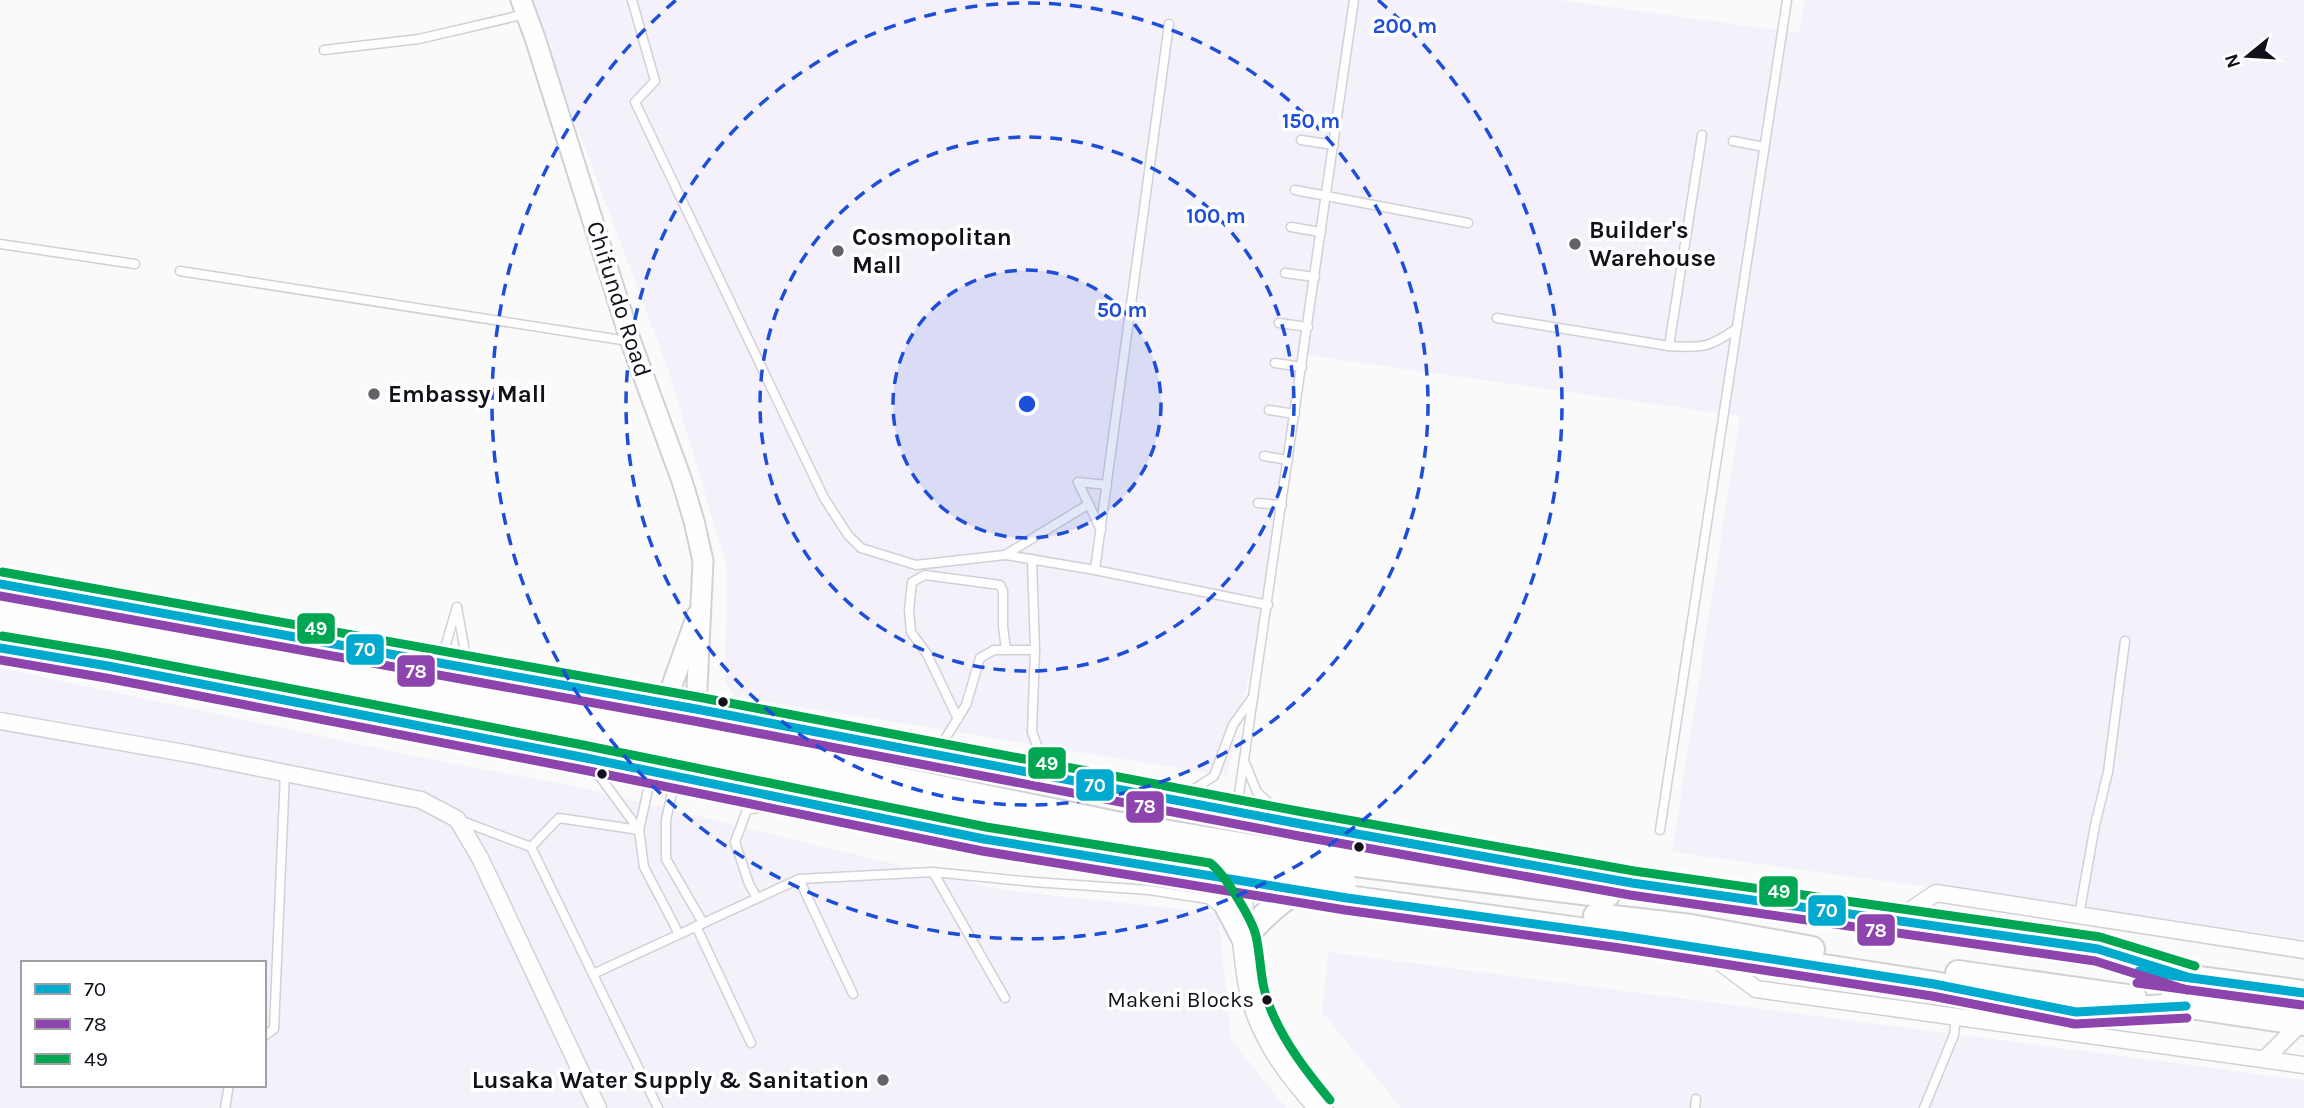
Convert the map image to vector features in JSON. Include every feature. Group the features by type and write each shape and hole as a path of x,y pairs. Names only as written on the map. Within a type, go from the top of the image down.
{"main road":[{"path":"0,584 696,709 1301,824 1632,883 2098,949 2191,978"},
{"path":"0,605 1116,834 1691,927 1918,967 2303,1023"},
{"path":"0,625 603,729"},
{"path":"0,648 108,666 664,773 984,839 1297,890 1934,984 2076,1012 2186,1006"},
{"path":"1236,811 1237,880 1249,985 1270,1039 1292,1073 1321,1108"},
{"path":"1345,873 1741,912 2002,953 2304,993"},
{"path":"1206,875 1222,894 1244,938"},
{"path":"1244,938 1259,919 1297,890"}],"street":[{"name":"Chifundo Road","path":"524,7 631,342 694,521 703,561 696,709 664,773"},
{"name":"Chifundo Road","path":"664,773 665,705 702,601"},
{"path":"0,721 190,754 421,800 457,819 480,858 598,1108"},
{"path":"1896,920 1936,893 2304,950"},
{"path":"1703,949 1756,989 2304,1065"},
{"path":"2265,1059 2303,1023"}],"lane":[{"path":"632,0 654,81 635,102 824,498 848,535 861,548 916,565 1006,555 1268,605"},
{"path":"1236,811 1354,0"},
{"path":"1660,830 1787,0"},
{"path":"324,50 419,39 524,7"},
{"path":"1095,570 1169,24"},
{"path":"1669,345 1702,135"},
{"path":"1301,140 1334,145"},
{"path":"1733,141 1764,146"},
{"path":"1295,190 1468,223"},
{"path":"1291,227 1321,232"},
{"path":"0,244 135,264"},
{"path":"180,271 631,342"},
{"path":"1285,272 1315,277"},
{"path":"1497,317 1694,348 1707,346 1736,329"},
{"path":"1279,323 1308,327"},
{"path":"1275,363 1302,367"},
{"path":"1269,410 1295,414"},
{"path":"1264,456 1289,460"},
{"path":"1101,530 1079,482 1107,485"},
{"path":"1258,503 1282,505"},
{"path":"1006,555 1089,504"},
{"path":"1032,559 1035,650 1032,732 1048,776"},
{"path":"958,719 928,654 911,632 909,610 912,582 925,576 1000,585 1003,591 1006,650"},
{"path":"440,664 457,607 468,669"},
{"path":"2079,915 2095,825 2108,772 2125,640"},
{"path":"935,754 966,705 980,659 993,650 1035,650"},
{"path":"1143,794 1188,793 1214,776 1233,725 1254,696"},
{"path":"581,757 601,778 639,830 644,867 678,934"},
{"path":"1244,760 1257,792 1277,811 1301,824"},
{"path":"266,1034 274,1029 285,773"},
{"path":"639,830 664,773"},
{"path":"664,773 666,859 699,924 751,1042"},
{"path":"757,898 749,884 735,842 747,810 795,800"},
{"path":"531,847 559,818 639,830"},
{"path":"457,819 531,847 658,1108"},
{"path":"593,974 799,878 933,872 1149,890 1208,899 1221,909 1244,938"},
{"path":"933,872 1006,998"},
{"path":"799,878 853,994"},
{"path":"1924,1108 1954,1035 1956,1016"},
{"path":"225,1108 229,1087"}],"shaded area":[{"path":"534,0 1559,0 1799,33 1805,0 2304,0 2304,939 1672,852 1740,416 1298,354 1260,626 1227,776 735,696 725,683 727,568 670,375 536,17"},
{"path":"0,668 429,759 573,786 1002,890 1218,913 1231,1039 1286,1108 0,1108"},
{"path":"1328,952 2304,1080 2304,1108 1401,1108 1322,1012"}],"transit line":[{"name":"49","path":"2,572 698,697 1303,812 1634,871 2100,937 2195,966"},
{"name":"70","path":"0,584 696,709 1301,824 1632,883 2098,949 2191,978"},
{"name":"78","path":"0,596 694,721 1299,836 1630,895 2095,961 2187,990"},
{"name":"49","path":"2,636 110,654 583,745 986,827 1210,863 1230,886 1253,928 1264,990 1283,1034 1330,1100"},
{"name":"70","path":"0,648 108,666 581,757 984,839 1347,898 1622,936 1934,984 2076,1012 2186,1006"},
{"name":"78","path":"0,660 579,769 982,851 1345,910 1620,948 1932,996 2075,1024 2187,1018"},
{"name":"70","path":"2139,971 2304,993"},
{"name":"78","path":"2137,983 2302,1005"}],"place":[{"name":"Builder's Warehouse","path":"1575,244"},
{"name":"Cosmopolitan Mall","path":"838,251"},
{"name":"Embassy Mall","path":"374,394"},
{"name":"Makeni Blocks","path":"1267,1000"},
{"name":"Lusaka Water Supply & Sanitation","path":"883,1080"}]}
